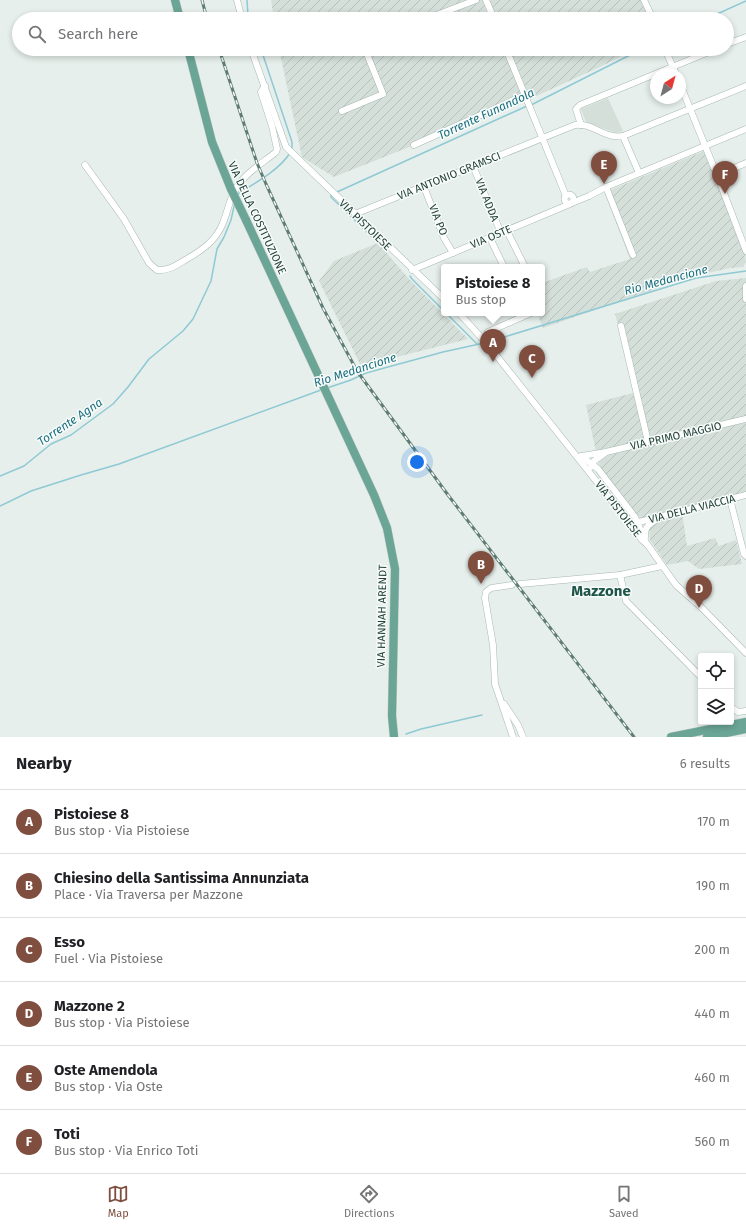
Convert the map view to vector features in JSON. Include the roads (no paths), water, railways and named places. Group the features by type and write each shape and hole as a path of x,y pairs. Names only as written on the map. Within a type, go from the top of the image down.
{"main road":[{"path":"175,0 178,12"},
{"name":"VIA DELLA COSTITUZIONE","path":"190,56 217,156 231,189 324,386"},
{"name":"VIA HANNAH ARENDT","path":"324,386 382,514 393,554 395,569 392,716 394,737"},
{"path":"671,737 746,722"},
{"path":"707,737 746,729"}],"street":[{"path":"237,0 240,12"},
{"path":"444,12 476,0"},
{"path":"486,0 491,12"},
{"path":"644,0 649,12"},
{"path":"734,41 746,37"},
{"name":"VIA PISTOIESE","path":"254,56 283,141 288,149 441,296"},
{"path":"342,111 383,94 368,56"},
{"path":"509,56 569,196 565,201 571,203"},
{"path":"668,56 673,67"},
{"path":"699,56 580,105 576,109 581,125 615,137 623,136 746,86"},
{"path":"85,165 124,219 149,262 157,270 168,270 205,248 223,224 230,200 241,182 253,169 276,152 277,149 272,126 261,92 265,86"},
{"path":"414,145 526,96"},
{"path":"686,99 746,251"},
{"name":"VIA ANTONIO GRAMSCI","path":"355,214 575,125 581,125"},
{"name":"VIA OSTE","path":"412,270 746,129"},
{"path":"623,136 639,173"},
{"path":"719,180 732,169 746,163"},
{"name":"VIA ADDA","path":"473,166 504,232 522,264"},
{"name":"VIA PO","path":"424,187 444,238 453,253"},
{"path":"606,187 633,255"},
{"name":"VIA OSTE","path":"569,196 579,197 595,193"},
{"path":"490,238 503,264"},
{"path":"746,286 746,299"},
{"name":"VIA PISTOIESE","path":"462,316 488,345 642,540 647,544"},
{"path":"488,332 524,316"},
{"path":"621,326 648,442"},
{"name":"VIA PRIMO MAGGIO","path":"582,456 606,452 746,419"},
{"name":"VIA PISTOIESE","path":"570,448 598,469 638,522 647,544 676,585 701,607 746,653"},
{"path":"593,465 594,461 606,452"},
{"name":"VIA PISTOIESE","path":"590,473 590,468 593,465"},
{"name":"VIA DELLA VIACCIA","path":"628,521 633,524 746,495"},
{"path":"730,499 744,554 746,556"},
{"path":"647,544 645,534 646,528 650,523 660,518"},
{"path":"520,584 620,575 662,566"},
{"path":"620,575 626,600 698,674"},
{"path":"512,585 492,588 486,592 485,598 493,645 495,684 513,737"},
{"path":"498,696 518,725 523,737"},
{"path":"734,709 738,712 746,711"}],"waterway":[{"name":"Torrente Agna","path":"247,0 248,12"},
{"name":"Torrente Funandola","path":"722,12 746,1"},
{"name":"Torrente Agna","path":"263,56 292,142 292,150"},
{"name":"Torrente Funandola","path":"531,105 628,56"},
{"name":"Torrente Funandola","path":"337,192 527,106"},
{"name":"Torrente Agna","path":"238,195 274,170 290,153"},
{"name":"Torrente Funandola","path":"331,195 331,197 377,242"},
{"name":"Torrente Agna","path":"0,476 24,466 51,444 71,435 113,404 149,359 183,331 193,319 211,281 217,249 231,220 235,202"},
{"name":"Rio Medancione","path":"488,342 696,278 746,271"},
{"path":"410,276 441,308"},
{"path":"449,316 477,344"},
{"name":"Rio Medancione","path":"327,388 366,373 443,352 484,343"},
{"name":"Rio Medancione","path":"0,506 31,491 119,464 321,390"},
{"path":"406,734 421,729 482,715"}],"railway":[{"path":"202,0 205,12"},
{"path":"221,56 257,163 266,184 323,308 357,371 448,495 634,737"}],"place":[{"name":"Oste Amendola","path":"604,184"},
{"name":"Toti","path":"725,194"},
{"name":"Pistoiese 8","path":"493,362"},
{"name":"Esso","path":"532,378"},
{"name":"Chiesino della Santissima Annunziata","path":"481,584"},
{"name":"Mazzone 2","path":"699,608"}],"district":[{"name":"Mazzone","path":"601,591"}]}
